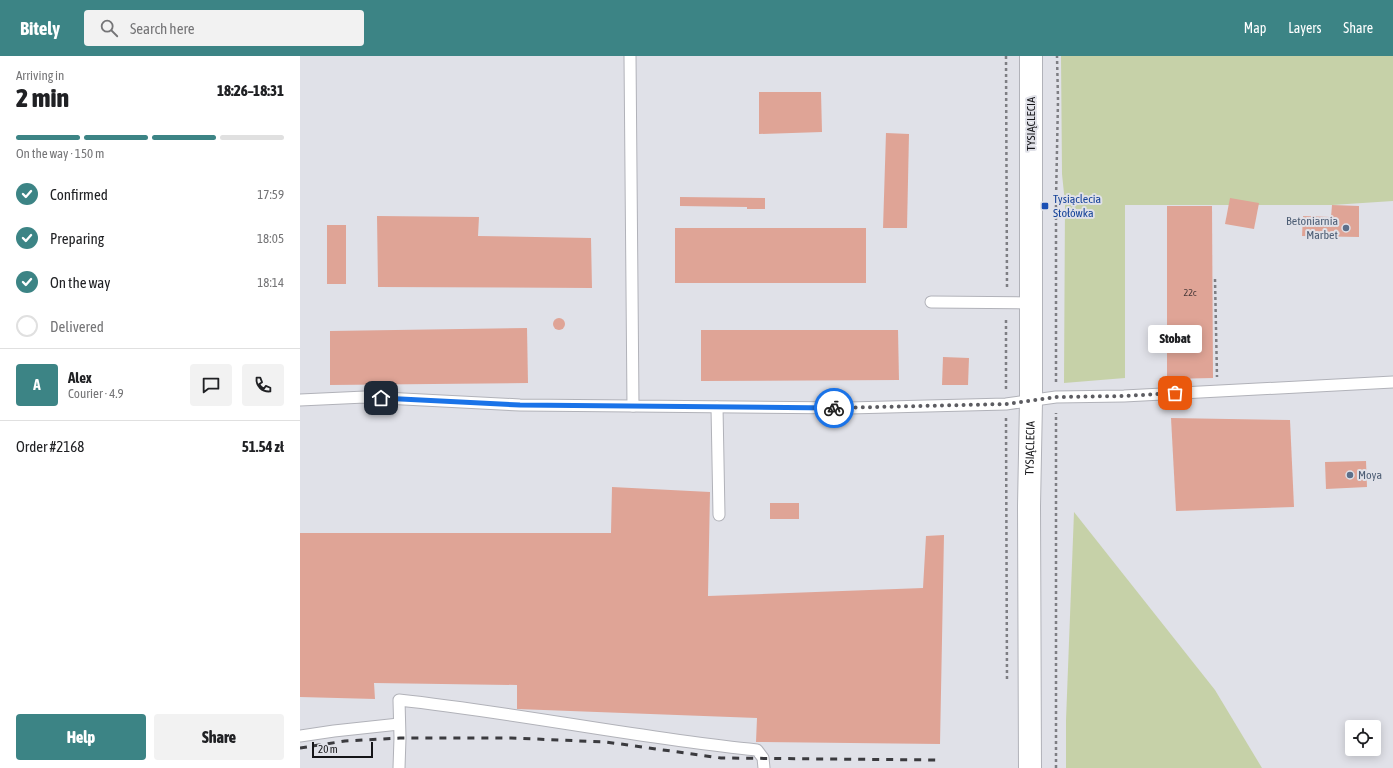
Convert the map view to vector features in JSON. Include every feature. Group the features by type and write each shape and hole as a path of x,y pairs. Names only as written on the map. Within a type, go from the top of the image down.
{"street":[{"name":"TYSIĄCLECIA","path":"1030,768 1029,506 1031,401 1031,56"}],"lane":[{"path":"630,56 633,406"},
{"path":"930,302 1031,303"},
{"path":"300,400 365,397 520,405 849,408 1006,404 1056,397 1124,396 1393,382"},
{"path":"717,407 719,515"},
{"path":"398,768 399,700 524,717 643,736 757,750 763,758 764,768"},
{"path":"300,736 399,724"}],"path":[{"path":"1006,56 1007,290"},
{"path":"1056,374 1057,56"},
{"path":"1215,279 1217,391"},
{"path":"1006,318 1006,393"},
{"path":"1056,415 1056,768"}],"green space":[{"path":"1061,56 1393,56 1393,201 1332,205 1125,205 1125,378 1064,383 1065,203 1062,174"},
{"path":"1074,512 1215,690 1262,768 1066,768 1066,720"}],"building":[{"path":"759,92 821,92 822,132 759,134"},
{"path":"886,133 909,134 907,228 883,228"},
{"path":"680,197 765,198 765,209 747,209 747,207 680,206"},
{"path":"1230,198 1259,203 1254,229 1225,224"},
{"path":"1332,205 1359,206 1359,237 1302,236 1303,216 1331,217"},
{"path":"1167,206 1212,206 1213,378 1167,379"},
{"path":"377,216 479,217 478,236 591,238 592,288 378,287"},
{"path":"327,225 346,225 346,284 327,284"},
{"path":"675,228 866,228 866,283 675,283"},
{"path":"559,318 563,320 565,324 563,328 559,330 555,328 553,324 555,320"},
{"path":"527,328 528,383 330,385 330,331"},
{"path":"701,330 898,330 899,380 701,381"},
{"path":"943,357 969,358 968,385 942,385"},
{"path":"1171,418 1290,420 1294,507 1176,511"},
{"path":"1366,461 1367,487 1326,489 1325,462"},
{"path":"612,487 710,492 708,596 923,588 926,536 944,535 940,744 756,742 757,718 517,709 517,685 374,683 375,699 300,697 300,533 611,533"},
{"path":"770,503 799,503 799,519 770,519"}],"railway":[{"path":"300,748 345,741 400,738 511,738 606,742 721,758 937,760"}],"way so far":[{"path":"834,408 1006,404 1056,397 1124,396 1175,393"}],"place":[{"name":"Tysiąclecia Stołówka","path":"1045,206"},
{"name":"Betoniarnia Marbet","path":"1346,228"},
{"name":"Stobat","path":"1175,393"},
{"name":"Moya","path":"1350,475"}],"route":[{"path":"381,398 520,405 834,408"}]}
